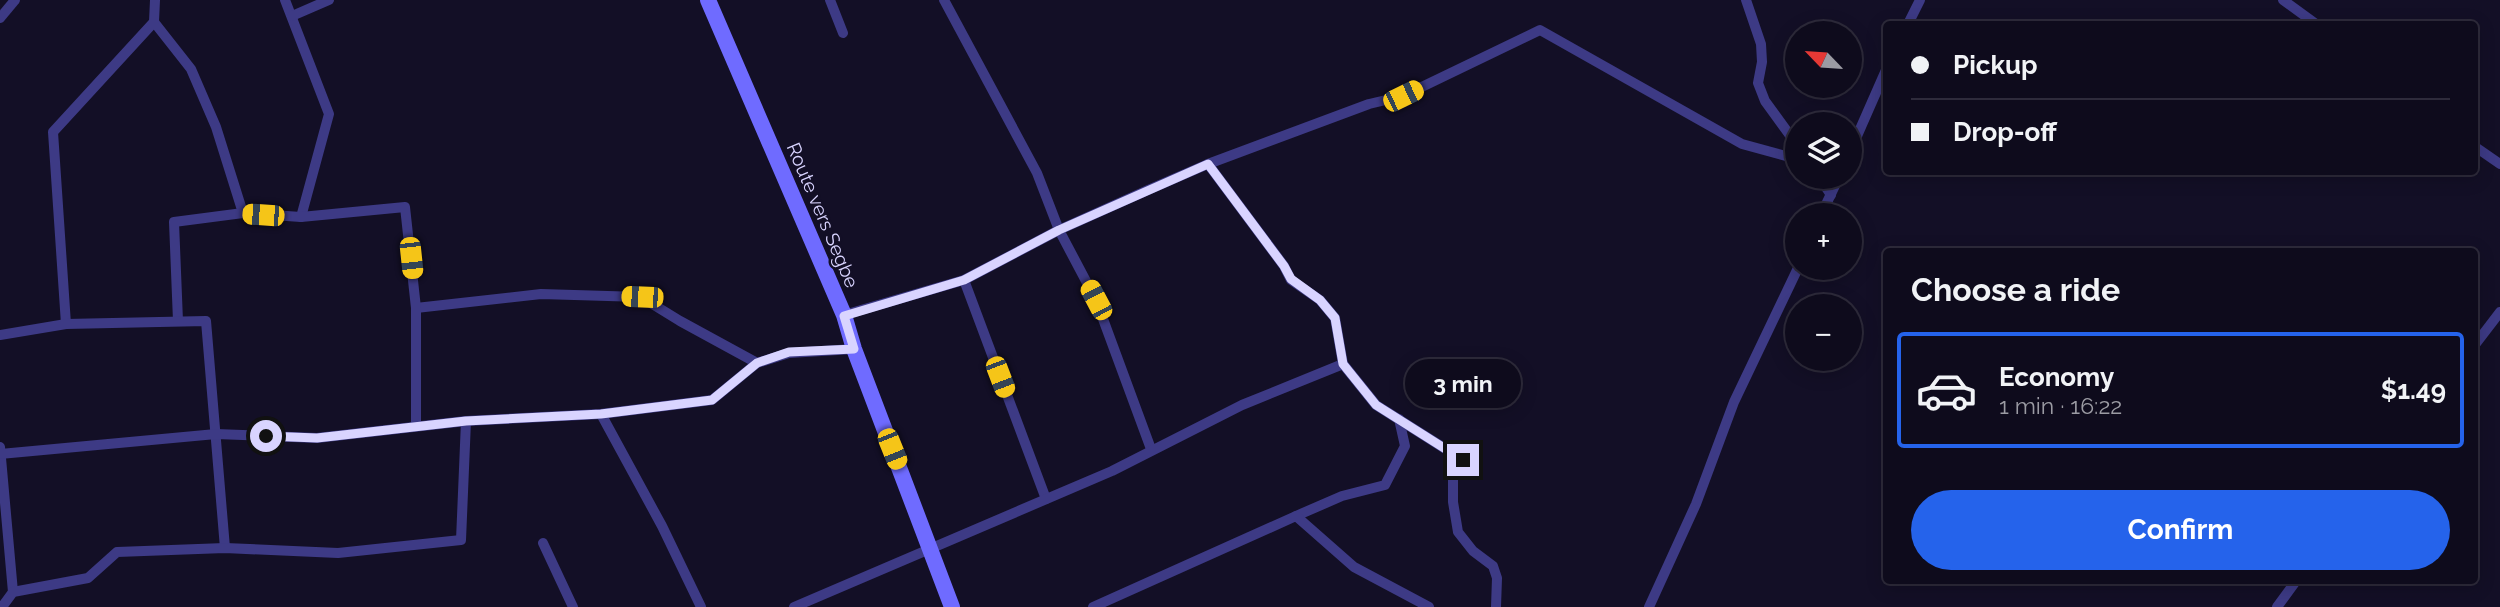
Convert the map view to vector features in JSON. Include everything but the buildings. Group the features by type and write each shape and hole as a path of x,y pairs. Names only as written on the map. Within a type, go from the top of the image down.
{"main road":[{"name":"Route vers Segbe","path":"708,0 844,316 854,349 952,607"}],"street":[{"path":"0,18 15,0"},
{"path":"66,324 53,132 154,22 155,0"},
{"path":"285,0 329,114 301,217"},
{"path":"292,16 329,0"},
{"path":"830,0 843,33"},
{"path":"944,0 1037,173 1059,230 1096,300 1151,449"},
{"path":"1746,0 1761,44 1762,62 1758,83 1765,101 1785,128"},
{"path":"1910,21 1920,0"},
{"path":"2283,0 2312,21"},
{"path":"154,22 191,69 216,127 243,213"},
{"path":"844,316 964,280 1059,230 1208,164 1369,104 1403,96 1540,30 1742,144 1785,156"},
{"path":"1862,125 1883,77"},
{"path":"2478,149 2500,164"},
{"path":"1208,164 1291,279 1320,300 1335,318 1343,364 1376,405 1463,460 1453,478 1453,502 1458,531 1473,551 1493,566 1497,578 1496,607"},
{"path":"1827,189 1831,195"},
{"path":"1827,203 1834,189"},
{"path":"178,321 174,222 243,213 301,217 405,207 416,308 416,425"},
{"path":"964,280 1046,499"},
{"path":"1649,607 1696,504 1734,402 1792,280"},
{"path":"416,308 541,294 642,297 757,363"},
{"path":"2478,341 2500,312"},
{"path":"0,335 66,324 206,321 225,548"},
{"path":"2,607 13,592 1,452 216,435 317,438 416,425 601,414 712,400 757,363 789,352 854,349"},
{"path":"794,607 1112,471 1242,405 1343,364"},
{"path":"601,414 662,526 701,607"},
{"path":"1093,607 1342,496 1385,485 1405,446 1399,419"},
{"path":"13,592 88,578 117,552 225,548 338,554 461,540 466,421"},
{"path":"1296,516 1353,568 1429,607"},
{"path":"544,543 573,607"},
{"path":"0,560 9,560 13,592"},
{"path":"2277,607 2294,584"}],"route":[{"path":"266,436 317,438 416,425 601,414 712,400 757,363 789,352 854,349 844,316 964,280 1059,230 1208,164 1291,279 1320,300 1335,318 1343,364 1376,405 1463,460"}]}
